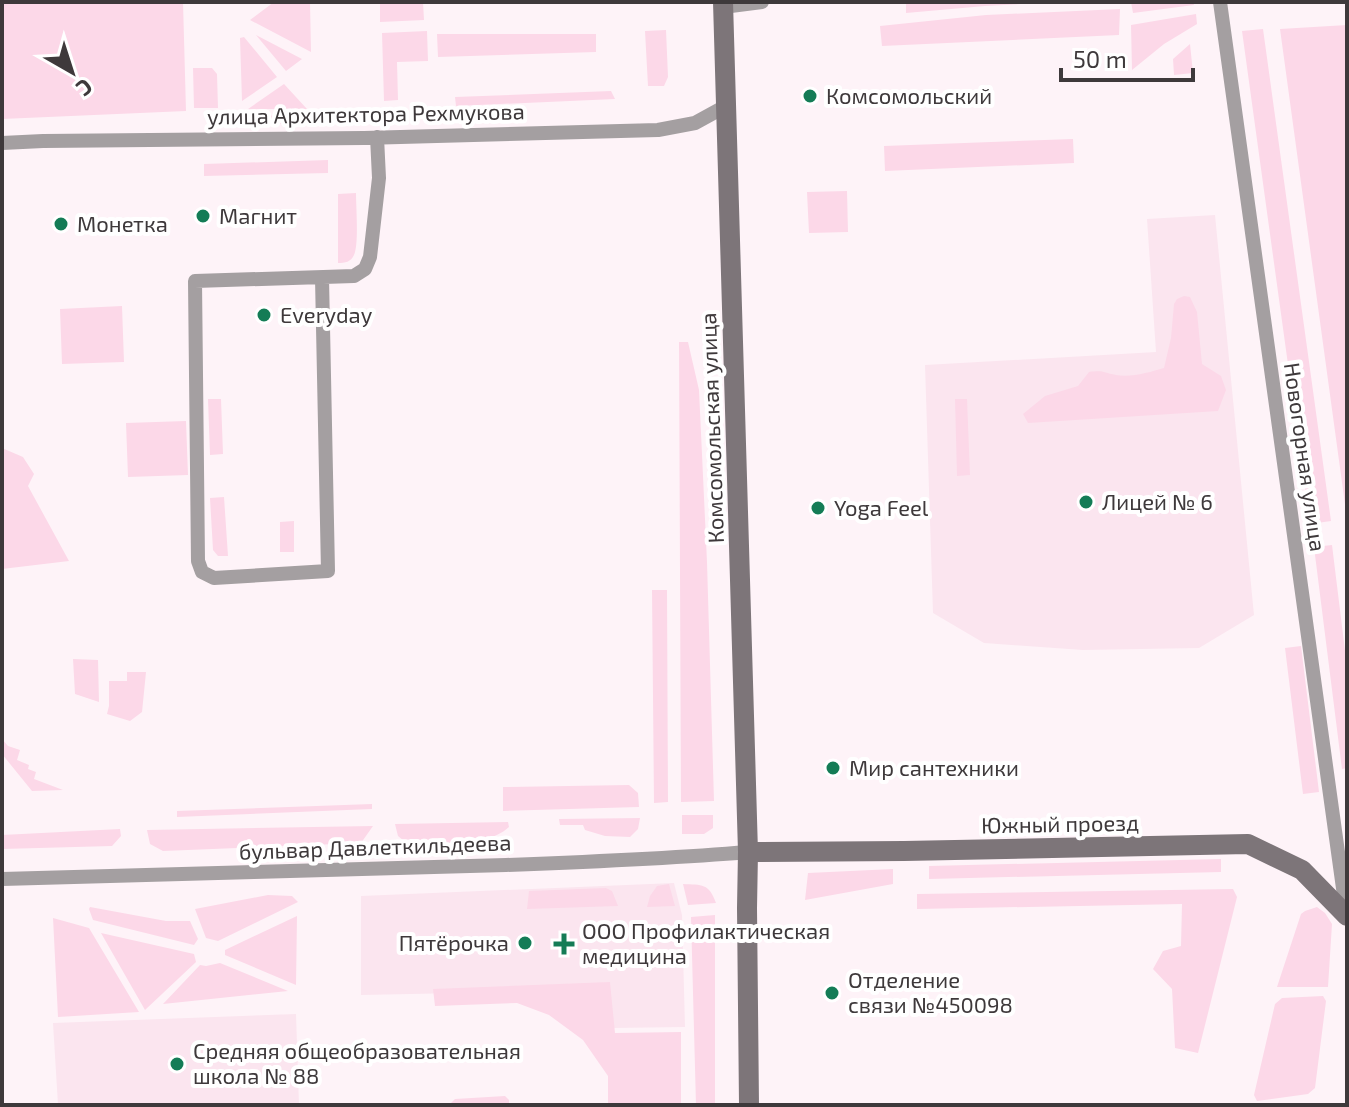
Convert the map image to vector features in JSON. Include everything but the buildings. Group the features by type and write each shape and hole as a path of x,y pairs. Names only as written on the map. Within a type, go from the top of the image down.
{"main road":[{"name":"Комсомольская улица","path":"723,4 748,852 749,1105"},
{"name":"Южный проезд","path":"748,852 1248,844 1302,870 1347,916"}],"street":[{"path":"723,4 762,2"},
{"name":"Новогорная улица","path":"1220,2 1347,916"},
{"name":"улица Архитектора Рехмукова","path":"2,143 658,130 695,123 726,106"},
{"path":"322,278 328,571 214,578 202,572 198,561 195,281 354,276 365,269 370,257 379,178 377,137"},
{"name":"бульвар Давлеткильдеева","path":"2,879 460,867 748,852"}],"shaded area":[{"path":"2,2 183,2 186,111 2,119"},
{"path":"274,2 310,2 311,52 250,20"},
{"path":"380,2 423,2 424,20 380,22"},
{"path":"1061,2 906,13 906,3"},
{"path":"1131,2 1193,2 1194,5 1133,13"},
{"path":"1120,9 1119,35 882,46 880,26 986,15"},
{"path":"1196,14 1197,24 1164,44 1132,70 1131,25"},
{"path":"1347,25 1347,519 1280,29"},
{"path":"1263,29 1331,521 1310,524 1242,31"},
{"path":"666,30 668,77 664,86 648,86 645,31"},
{"path":"427,31 428,61 397,62 398,100 384,101 382,33"},
{"path":"437,34 596,34 596,52 438,57"},
{"path":"256,35 302,59 286,71"},
{"path":"244,37 277,77 242,101 240,38"},
{"path":"1190,44 1193,73 1174,75 1173,59"},
{"path":"193,68 212,68 217,74 218,108 194,108"},
{"path":"284,84 307,109 248,109"},
{"path":"611,91 615,99 456,106 455,97"},
{"path":"313,115 313,123 252,124 252,116"},
{"path":"1073,139 1074,163 885,171 884,146"},
{"path":"328,160 328,173 204,176 204,164"},
{"path":"847,191 848,232 809,233 807,192"},
{"path":"356,193 356,250 349,261 338,263 338,194"},
{"name":"Лицей № 6","path":"1215,215 1254,615 1199,648 1083,650 984,643 933,613 925,365 1156,352 1147,219"},
{"path":"1184,296 1190,297 1197,312 1202,364 1221,376 1226,390 1218,411 1028,423 1023,414 1045,396 1078,386 1089,372 1128,376 1164,368 1174,304"},
{"path":"122,306 124,362 62,364 60,309"},
{"path":"679,342 688,342 699,390 714,801 681,802"},
{"path":"208,399 221,399 223,454 210,455"},
{"path":"955,399 967,399 970,475 957,476"},
{"path":"186,421 188,475 128,477 126,423"},
{"path":"2,448 23,457 34,474 28,486 69,561 2,569"},
{"path":"224,497 228,556 218,556 213,550 210,498"},
{"path":"294,521 294,552 280,552 280,522"},
{"path":"1332,545 1347,667 1347,768 1342,769 1314,547"},
{"path":"652,590 667,590 668,802 654,803"},
{"path":"1301,646 1319,792 1303,794 1285,648"},
{"path":"73,659 98,660 99,702 75,694"},
{"path":"127,672 146,672 142,712 130,721 107,714 109,681 127,681"},
{"path":"2,739 8,746 20,750 17,760 36,772 34,779 63,790 32,791 2,754"},
{"path":"629,785 638,793 639,807 503,811 503,787"},
{"path":"372,804 372,809 177,817 177,811"},
{"path":"682,815 713,815 713,828 704,834 682,834"},
{"path":"640,818 638,829 630,837 605,836 585,830 583,825 560,825 559,819"},
{"path":"508,822 509,827 499,834 459,843 404,841 398,836 395,824"},
{"path":"373,826 361,843 163,851 150,844 147,830"},
{"path":"120,829 121,836 112,846 2,849 2,835"},
{"path":"1221,859 1221,872 929,879 929,866"},
{"path":"893,869 893,884 805,900 808,873"},
{"path":"674,883 682,915 685,1027 613,1028 606,990 361,995 361,896"},
{"path":"669,884 675,906 647,907 657,886"},
{"path":"683,884 704,886 716,903 688,905"},
{"path":"606,888 612,891 618,906 527,909 529,891"},
{"path":"1233,889 1237,897 1198,1053 1175,1048 1172,989 1153,969 1163,951 1181,946 1182,904 917,909 917,894"},
{"path":"268,895 292,896 298,902 218,941 206,938 195,909"},
{"path":"90,907 166,921 190,921 198,939 194,945 93,920"},
{"path":"1317,907 1332,924 1328,987 1277,987 1301,914"},
{"path":"715,915 715,1105 696,1105 691,917"},
{"path":"297,916 296,985 225,955 225,950"},
{"path":"53,918 89,928 139,1012 58,1017"},
{"path":"101,933 194,954 196,962 145,1010"},
{"path":"220,963 288,991 163,1004 200,965"},
{"path":"610,982 615,1033 681,1032 681,1105 608,1105 608,1076 583,1040 549,1015 517,1003 435,1006 433,989"},
{"path":"1323,996 1326,1001 1315,1088 1308,1094 1257,1101 1254,1095 1275,1004 1282,998"},
{"name":"Средняя общеобразовательная школа № 88","path":"296,1014 299,1105 58,1105 53,1023"},
{"path":"505,1096 509,1105 451,1105 455,1099"}],"place":[{"name":"Комсомольский","path":"810,96"},
{"name":"Магнит","path":"203,216"},
{"name":"Монетка","path":"61,224"},
{"name":"Everyday","path":"264,315"},
{"name":"Лицей № 6","path":"1086,502"},
{"name":"Yoga Feel","path":"818,508"},
{"name":"Мир сантехники","path":"833,768"},
{"name":"Пятёрочка","path":"525,943"},
{"name":"ООО Профилактическая медицина","path":"564,944"},
{"name":"Отделение связи №450098","path":"832,993"},
{"name":"Средняя общеобразовательная школа № 88","path":"177,1064"}]}
